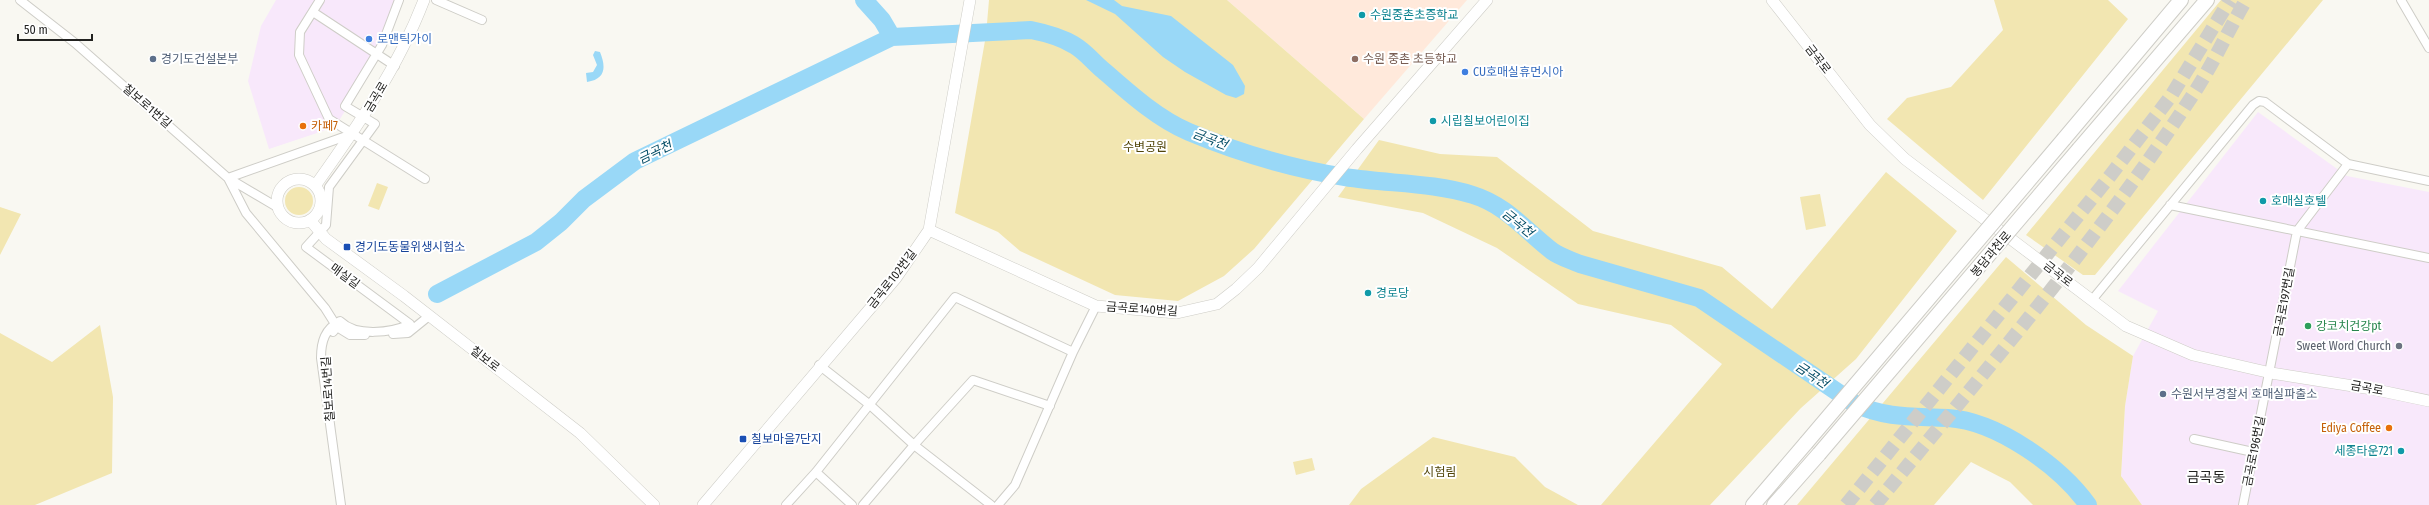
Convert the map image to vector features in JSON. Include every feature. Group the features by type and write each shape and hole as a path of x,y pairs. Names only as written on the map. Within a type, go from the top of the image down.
{"highway":[{"name":"봉담과천로","path":"1753,505 2181,0"},
{"name":"봉담과천로","path":"1774,505 2207,0"}],"main road":[{"name":"금곡로","path":"315,186 364,117 395,66 412,32 424,0"},
{"name":"금곡로102번길","path":"703,505 819,365 896,278 929,230 956,86 970,0"},
{"name":"금곡로140번길","path":"929,230 1096,306 1177,313 1217,304 1236,289 1258,268 1357,149 1487,0"},
{"name":"금곡로","path":"1772,0 1870,125 1905,159 2004,232 2126,326 2193,355 2271,373 2372,389 2429,401"},
{"path":"300,179 315,186 320,196 320,207 310,220 299,223 288,221 277,207 277,195 289,182 300,179"},
{"name":"칠보로","path":"310,220 326,239 429,316 580,433 654,505"}],"street":[{"name":"칠보로1번길","path":"20,0 76,43 228,178 277,207"},
{"path":"320,0 300,32 299,55 329,119 425,179"},
{"path":"364,117 345,106 382,45 399,0"},
{"path":"436,0 482,20"},
{"path":"2401,0 2429,48"},
{"path":"313,12 395,66"},
{"path":"2092,300 2253,105 2259,101 2265,102 2348,164 2429,182"},
{"name":"매실길","path":"336,326 340,321 347,328 363,331 397,330 410,324 306,247 326,225 329,187 375,124 364,117"},
{"path":"353,133 228,178 246,213 325,308 336,326 350,336 408,333 429,316"},
{"name":"금곡로197번길","path":"2271,373 2297,231 2348,164"},
{"path":"2170,205 2429,258"},
{"path":"786,505 816,472 955,297 1073,352"},
{"path":"998,505 1016,485 1073,352 1096,306"},
{"path":"336,326 325,333 321,346 321,358 342,505"},
{"path":"819,365 870,405 914,445 991,505"},
{"name":"금곡로196번길","path":"2244,505 2271,373"},
{"path":"863,505 914,445 974,380 1050,406"},
{"path":"2194,439 2254,452"},
{"path":"816,472 852,505"}],"shaded area":[{"path":"276,0 401,0 386,45 335,127 269,149 248,81 261,26"},
{"name":"수원 중촌 초등학교","path":"1227,0 1467,0 1364,119"},
{"path":"2258,112 2347,176 2429,192 2429,505 2142,505 2121,476 2125,406 2133,356 2158,311 2118,291"}],"green space":[{"name":"수변공원","path":"989,0 1227,0 1364,119 1254,249 1224,276 1178,301 1115,295 1020,251 998,232 955,213 986,35"},
{"path":"1994,0 2108,0 2128,19 1983,200 1887,119 1907,98 1951,87 2003,30"},
{"path":"2221,0 2323,0 2095,275 2083,275 2026,235"},
{"path":"1379,140 1440,154 1497,157 1593,231 1722,267 1772,309 1886,172 1957,231 1856,359 1801,408 1710,505 1601,505 1722,364 1671,325 1578,304 1497,248 1423,213 1338,197"},
{"path":"377,183 388,187 379,210 368,206"},
{"path":"299,187 309,191 313,201 309,211 299,215 289,211 285,201 289,191"},
{"path":"1820,194 1826,226 1806,230 1800,197"},
{"path":"0,207 21,214 0,255"},
{"path":"2006,257 2086,325 2133,356 2125,406 2121,476 2142,505 2033,505 2010,482 1971,462 1934,505 1797,505"},
{"path":"100,325 113,397 112,473 35,505 0,505 0,333 52,362"},
{"name":"시험림","path":"1433,437 1515,457 1545,487 1578,505 1349,505 1361,489"},
{"path":"1312,458 1315,470 1296,475 1293,462"}],"water":[{"path":"1086,0 1114,0 1122,6 1171,16 1233,65 1245,86 1244,94 1236,98 1226,95 1185,72 1163,57 1115,14"},
{"path":"595,51 600,52 604,67 603,72 598,78 587,82 586,73 593,72 597,65 593,55"}],"waterway":[{"name":"금곡천","path":"864,0 882,20 892,37"},
{"name":"금곡천","path":"437,294 536,242 561,222 584,199 635,161 892,37 1031,30 1042,32 1074,45 1123,88 1155,113 1177,127 1208,140 1266,159 1305,169 1345,177 1426,185 1457,191 1485,199 1506,212 1542,243 1562,257 1580,264 1699,298 1855,404 1867,409 1901,416 1948,418 1967,421 1987,427 2026,448 2044,461 2061,475 2088,505"}],"tunnel":[{"path":"1846,505 2110,176 2171,96 2230,0"},
{"path":"1875,505 2040,304 2120,200 2158,147 2208,71 2246,0"}],"place":[{"name":"수원중촌초증학교","path":"1362,15"},
{"name":"로맨틱가이","path":"369,39"},
{"name":"경기도건설본부","path":"153,59"},
{"name":"수원 중촌 초등학교","path":"1355,59"},
{"name":"CU호매실휴먼시아","path":"1465,72"},
{"name":"시립칠보어린이집","path":"1433,121"},
{"name":"카페7","path":"303,126"},
{"name":"호매실호텔","path":"2263,201"},
{"name":"경기도동물위생시험소","path":"347,247"},
{"name":"경로당","path":"1368,293"},
{"name":"강코치건강pt","path":"2308,326"},
{"name":"Sweet Word Church","path":"2399,346"},
{"name":"수원서부경찰서 호매실파출소","path":"2163,394"},
{"name":"Ediya Coffee","path":"2389,428"},
{"name":"칠보마을7단지","path":"743,439"},
{"name":"세종타운721","path":"2401,451"}],"district":[{"name":"금곡동","path":"2206,477"}]}
